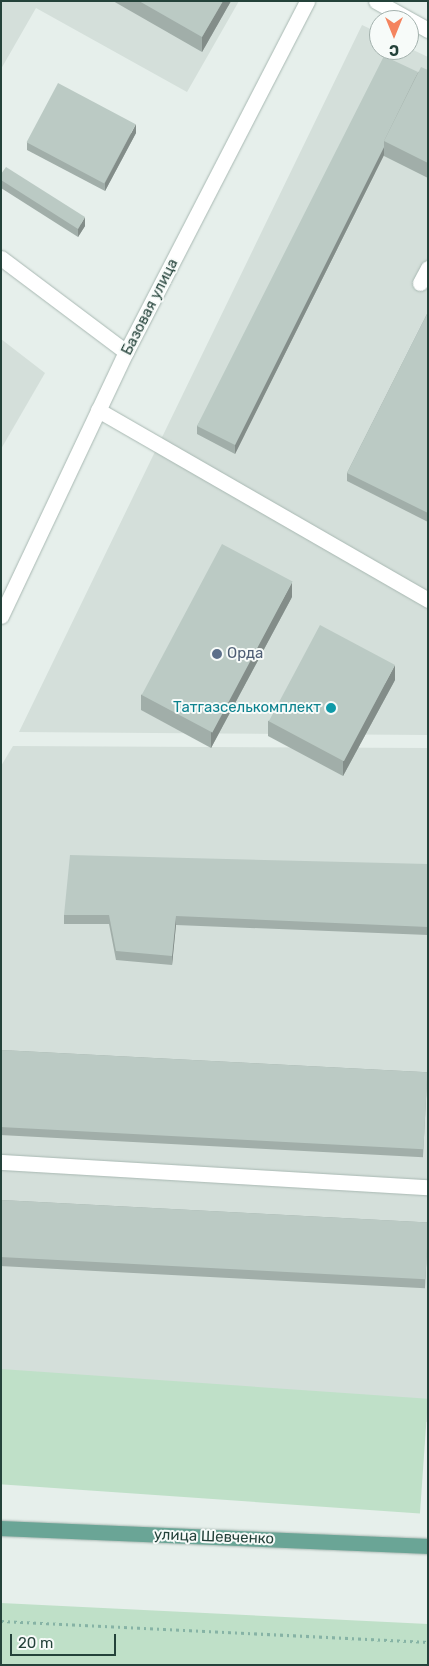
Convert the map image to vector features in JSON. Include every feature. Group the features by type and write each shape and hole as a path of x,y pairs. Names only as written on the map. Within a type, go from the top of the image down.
{"main road":[{"name":"улица Шевченко","path":"1,1528 428,1546"}],"street":[{"name":"Базовая улица","path":"1,616 126,352 307,1"},
{"path":"376,1 428,30"},
{"path":"1,258 126,352"},
{"path":"420,283 428,268"},
{"path":"98,410 428,600"},
{"path":"1,1162 428,1187"}],"path":[{"path":"1,1621 428,1642"}],"shaded area":[{"path":"1,1 239,1 187,92 36,8 1,69"},
{"path":"362,25 369,28 369,60 419,60 419,53 428,57 428,735 19,732"},
{"path":"1,339 45,373 1,449"},
{"path":"13,746 428,748 428,1422 1,1393 1,766"}],"green space":[{"path":"1,1369 428,1399 420,1514 1,1484"},
{"path":"1,1603 428,1624 428,1665 1,1665"}],"building":[{"path":"139,1 223,1 202,37"},
{"path":"382,60 392,60 418,72 384,141 384,147 235,445 197,426"},
{"path":"421,67 428,70 428,163 384,141"},
{"path":"58,83 136,124 104,183 27,142"},
{"path":"6,167 85,217 78,229 1,180 1,174"},
{"path":"428,312 428,513 347,473"},
{"path":"222,544 293,582 212,733 142,695"},
{"name":"Татгазселькомплект","path":"320,625 395,665 344,761 269,721"},
{"path":"70,855 428,864 428,927 176,916 172,956 116,951 109,915 64,915"},
{"path":"1,1050 427,1072 423,1149 1,1127"},
{"path":"1,1200 428,1222 425,1279 1,1257"}],"place":[{"name":"Орда","path":"217,654"},
{"name":"Татгазселькомплект","path":"331,708"}]}
